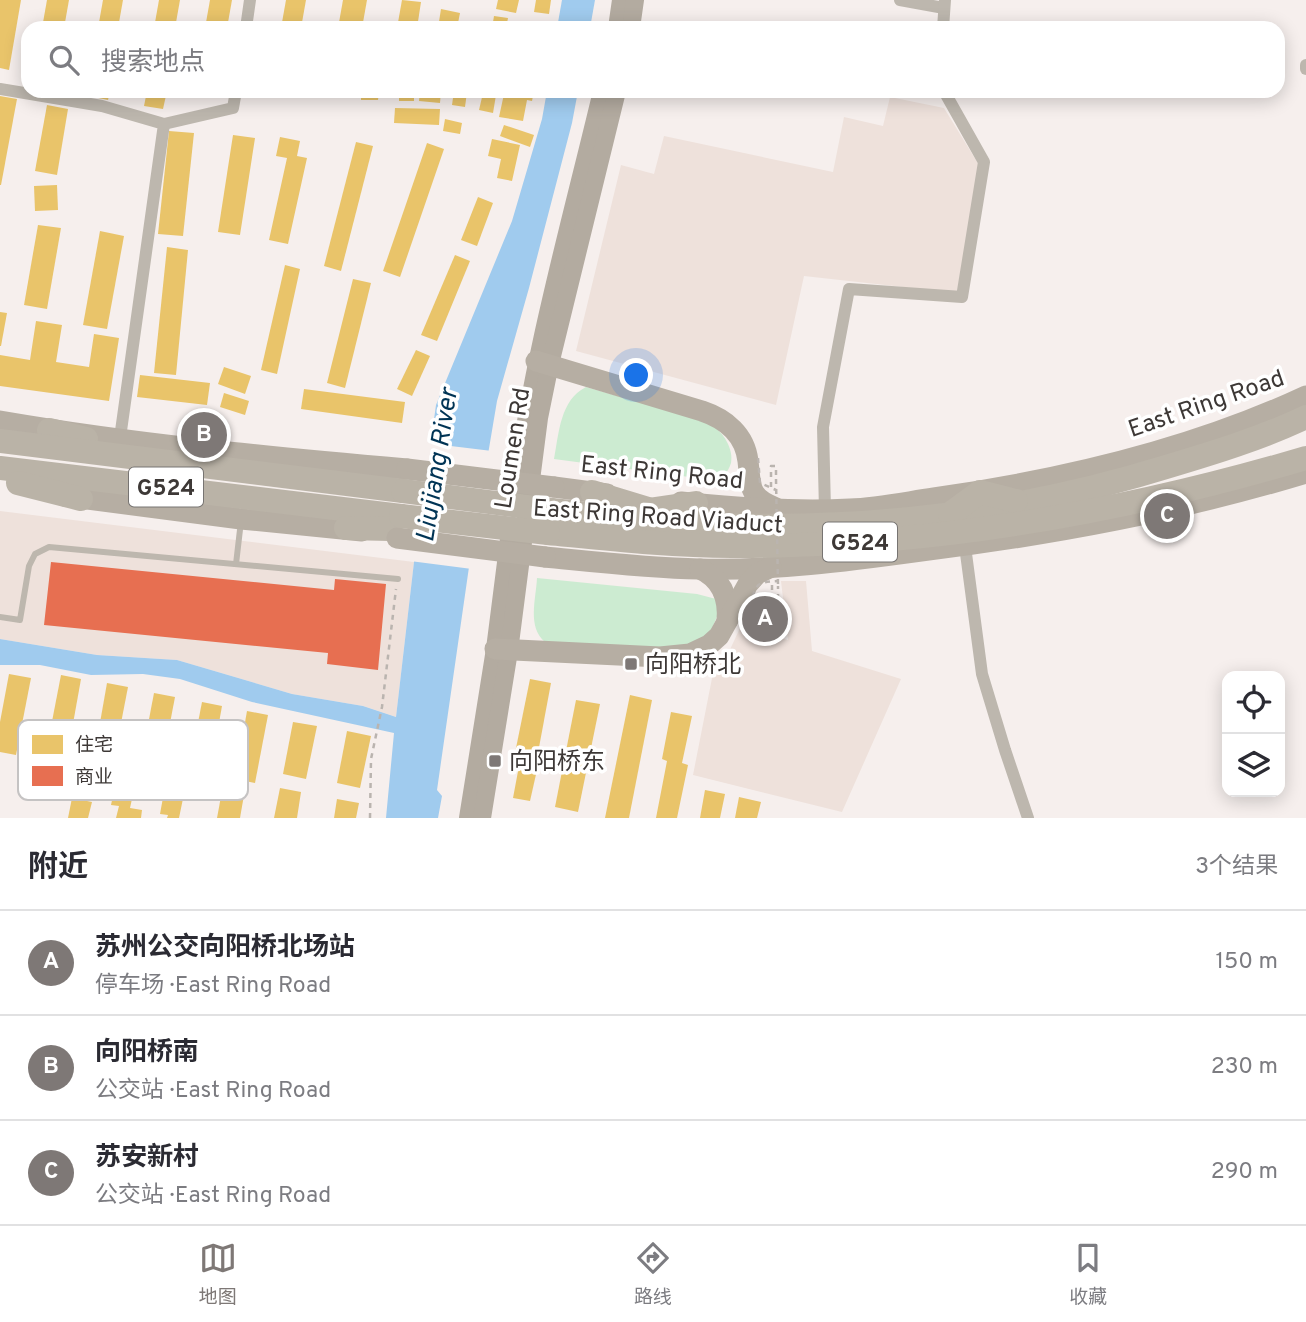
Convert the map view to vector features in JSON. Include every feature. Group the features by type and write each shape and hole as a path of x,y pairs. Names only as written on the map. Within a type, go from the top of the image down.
{"highway":[{"name":"East Ring Road Viaduct","path":"0,441 188,464 405,480 551,510 695,545 773,546 919,538 1024,513 1256,437 1306,417"},
{"path":"49,429 188,464"},
{"name":"East Ring Road Viaduct","path":"0,468 399,528 485,525 551,510 607,515 697,514 840,526 947,516 1024,513 1207,485 1306,458"},
{"path":"0,478 81,499"},
{"path":"592,492 650,509 697,514"},
{"path":"947,516 980,492 1024,513"},
{"path":"607,515 650,509"},
{"path":"346,528 399,528"}],"main road":[{"path":"618,21 621,0"},
{"path":"632,21 635,0"},
{"name":"Loumen Rd","path":"543,363 600,98"},
{"name":"Loumen Rd","path":"482,818 502,650 521,448 615,98"},
{"path":"543,363 718,418 729,425 741,440 752,464 751,488 757,497 768,505 785,511"},
{"name":"East Ring Road","path":"551,510 592,492 697,514 852,509 980,492 1068,475 1189,441 1306,396"},
{"path":"0,421 286,458 405,480"},
{"path":"697,514 732,493 752,464"},
{"path":"399,528 545,558 699,569 776,580 855,560 965,546 1079,527 1198,502 1306,473"},
{"path":"0,484 81,499 241,519 346,528"},
{"path":"699,569 711,575 724,591 728,604 727,624"},
{"path":"502,650 679,656 709,645 721,633 752,578 765,569 776,580"},
{"name":"Loumen Rd","path":"468,818 502,650"}],"street":[{"path":"247,21 250,0"},
{"path":"900,0 944,4"},
{"path":"0,89 21,92"},
{"path":"54,98 102,106 164,124 233,108 235,98"},
{"path":"825,510 823,427 849,289 962,297 984,162 948,98"},
{"path":"120,438 164,124"},
{"path":"965,546 982,674 1004,750 1028,818"}],"lane":[{"path":"236,564 241,519"},
{"path":"0,617 20,620 29,566 35,554 49,547 398,579"}],"path":[{"path":"752,464 760,483 776,490"},
{"path":"750,606 755,588 759,584 776,580 776,466 771,466 771,485"},
{"path":"370,818 371,759 382,707 398,579"}],"shaded area":[{"path":"890,98 944,108 979,165 957,293 804,276 776,405 576,351 621,165 654,174 664,136 833,172 844,117 883,126"},
{"path":"0,511 414,562 396,717 363,706 292,694 177,660 97,655 0,639"},
{"path":"781,581 806,581 812,651 901,679 842,812 693,775 714,668 726,658 741,626 788,640"}],"green space":[{"path":"586,387 693,417 712,425 724,436 729,447 731,463 728,470 722,477 712,480 554,459 559,428 566,409 577,393"},
{"path":"537,578 697,594 720,600 722,605 710,633 681,651 545,642 539,636 534,621"}],"water":[{"path":"562,0 595,0 591,21 558,21"},
{"name":"Liujiang River","path":"546,98 577,98 529,288 497,401 469,567 437,790 442,796 438,818 386,818 394,733 252,702 180,679 143,674 91,675 40,665 0,665 0,639 97,655 177,660 292,694 363,706 396,717 436,405 512,221"}],"pier":[{"path":"426,443 492,451 472,569 410,561"}],"building: 住宅":[{"path":"0,0 21,0 9,70 0,68"},
{"path":"47,0 69,0 65,21 43,21"},
{"path":"103,0 123,0 119,21 99,21"},
{"path":"159,0 180,0 176,21 155,21"},
{"path":"210,0 232,0 228,21 206,21"},
{"path":"286,0 306,0 302,21 282,21"},
{"path":"343,0 367,0 363,21 339,21"},
{"path":"402,0 421,2 418,21 398,21"},
{"path":"498,0 519,0 516,13 496,9"},
{"path":"536,0 551,0 549,14 534,12"},
{"path":"441,9 460,13 458,21 439,21"},
{"path":"494,16 508,18 507,21 493,21"},
{"path":"0,96 17,99 1,185 0,185"},
{"path":"146,98 165,98 163,109 144,106"},
{"path":"361,98 378,98 378,100"},
{"path":"399,98 414,98 414,101 399,101"},
{"path":"419,98 440,98 440,103 419,101"},
{"path":"453,98 466,98 465,107 452,105"},
{"path":"482,98 496,98 493,113 479,110"},
{"path":"503,98 533,98 532,101 527,100 523,121 499,117"},
{"path":"47,105 68,109 57,175 35,171"},
{"path":"395,108 440,109 439,125 394,123"},
{"path":"445,119 462,123 460,134 443,131"},
{"path":"504,125 534,135 530,147 500,136"},
{"path":"169,131 194,133 183,236 158,234"},
{"path":"233,135 255,138 240,235 218,232"},
{"path":"280,137 300,141 297,156 307,158 288,244 269,240 287,158 276,156"},
{"path":"492,139 520,145 512,181 497,178 501,159 488,156"},
{"path":"356,142 373,146 341,271 324,266"},
{"path":"427,143 444,149 400,277 383,271"},
{"path":"57,185 58,210 35,211 34,186"},
{"path":"478,197 493,203 477,246 461,240"},
{"path":"38,225 61,228 47,309 24,305"},
{"path":"100,231 124,236 107,329 83,325"},
{"path":"167,247 188,250 176,375 154,373"},
{"path":"455,255 470,261 437,341 421,335"},
{"path":"285,265 300,269 277,374 261,370"},
{"path":"353,279 371,283 345,388 327,383"},
{"path":"0,312 7,313 1,346 0,346"},
{"path":"36,321 62,325 56,362 89,367 94,334 119,338 109,401 0,386 0,355 30,360"},
{"path":"416,350 430,356 412,396 397,389"},
{"path":"224,367 251,376 245,394 218,384"},
{"path":"140,375 210,383 207,405 137,397"},
{"path":"304,389 405,402 402,423 301,409"},
{"path":"224,393 249,401 245,415 220,407"},
{"path":"9,674 31,678 23,720 18,720 16,755 0,752 0,722"},
{"path":"61,675 81,679 74,720 52,720"},
{"path":"530,679 551,683 537,758 515,753"},
{"path":"107,683 128,687 122,720 100,720"},
{"path":"154,693 175,697 171,720 149,720"},
{"path":"630,695 652,700 629,818 605,818"},
{"path":"576,700 600,704 578,812 555,807"},
{"path":"202,702 222,706 219,720 199,720"},
{"path":"247,711 268,715 255,783 248,782 248,720 245,720"},
{"path":"671,712 692,716 682,763 688,765 677,818 656,818 667,761 662,759"},
{"path":"293,722 317,726 306,779 283,774"},
{"path":"347,731 371,736 360,788 337,783"},
{"path":"519,766 537,770 530,801 513,798"},
{"path":"280,788 301,792 297,818 274,818"},
{"path":"705,790 725,794 720,818 700,818"},
{"path":"739,797 761,802 757,818 735,818"},
{"path":"337,799 359,803 356,818 334,818"},
{"path":"72,800 92,802 88,818 68,818"},
{"path":"112,800 132,800 130,808 142,810 141,818 116,818 119,806 111,805"},
{"path":"163,800 183,800 179,818 167,818 168,815 160,814"},
{"path":"220,800 243,800 240,818 217,818"}],"building: 商业":[{"path":"51,562 334,590 335,579 386,584 378,670 327,664 328,653 44,625"}],"place":[{"name":"向阳桥南","path":"204,435"},
{"name":"苏安新村","path":"1167,516"},
{"name":"苏州公交向阳桥北场站","path":"765,619"},
{"name":"向阳桥北","path":"631,664"},
{"name":"向阳桥东","path":"495,761"}]}
